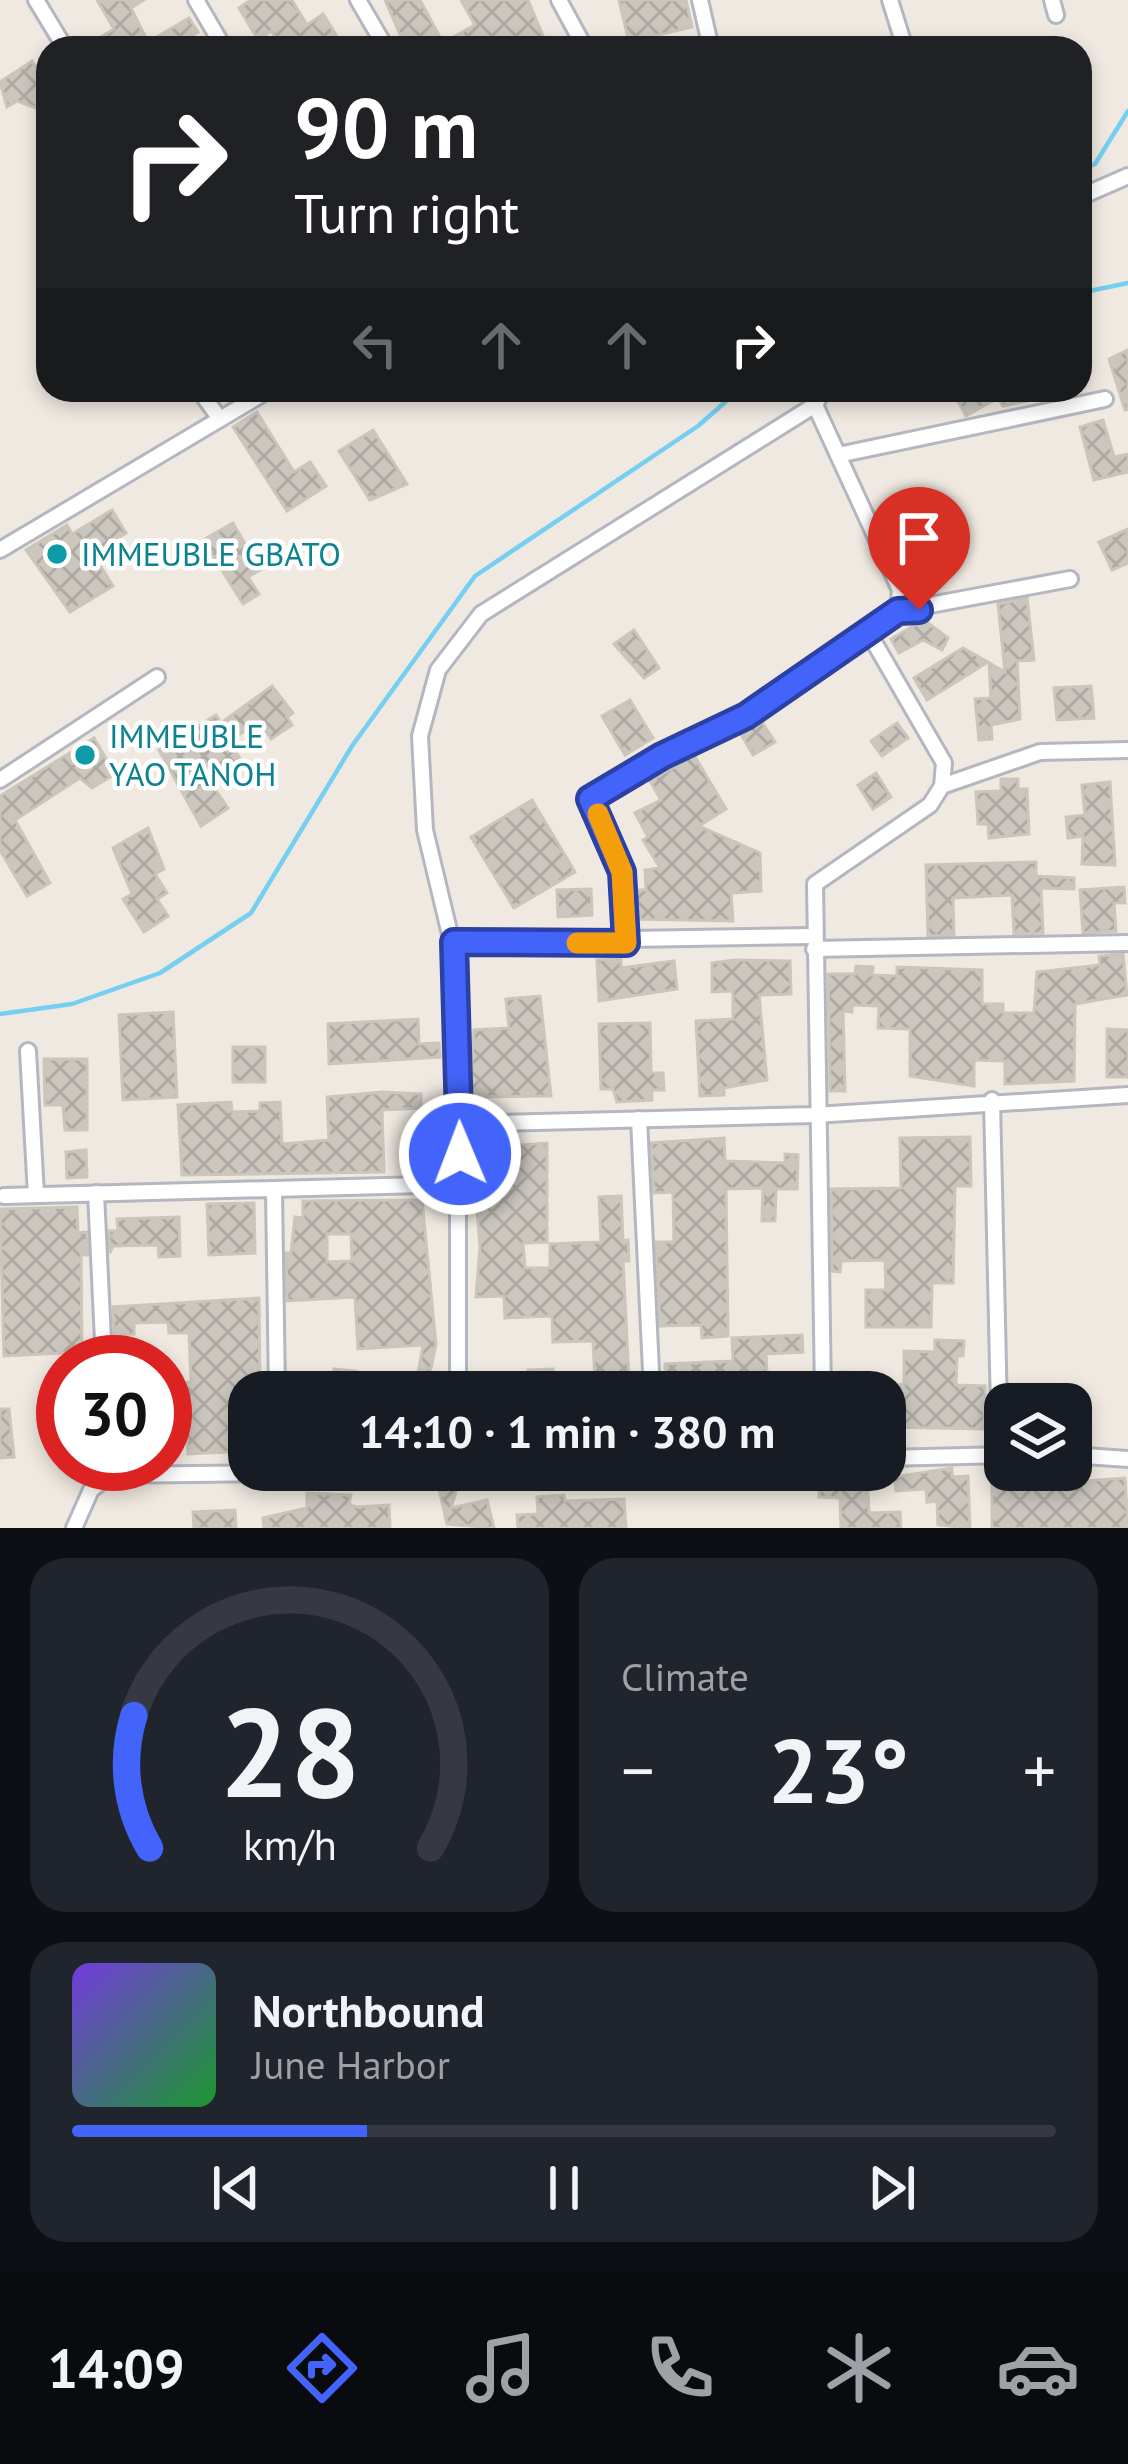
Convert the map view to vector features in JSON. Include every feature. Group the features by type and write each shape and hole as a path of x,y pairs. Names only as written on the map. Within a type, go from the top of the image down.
{"street":[{"path":"36,0 57,36"},
{"path":"196,0 217,36"},
{"path":"358,0 379,36"},
{"path":"559,0 578,36"},
{"path":"700,0 708,36"},
{"path":"890,0 901,36"},
{"path":"1092,192 1128,176"},
{"path":"1092,402 1105,399"},
{"path":"208,402 220,419"},
{"path":"0,550 248,402"},
{"path":"458,1371 460,1184 454,942 424,807 420,736 438,670 481,614 817,402"},
{"path":"838,455 1091,402"},
{"path":"815,405 900,590 898,611"},
{"path":"626,943 622,872 590,799 662,756 746,716 898,611 1070,579"},
{"path":"822,1371 814,1115 815,884 930,805 942,786 944,763 867,630"},
{"path":"0,780 157,677"},
{"path":"942,786 1040,752 1128,750"},
{"path":"454,942 1128,943"},
{"path":"28,1051 36,1195"},
{"path":"459,1124 814,1115 992,1100 1128,1095"},
{"path":"992,1100 1000,1383"},
{"path":"639,1119 651,1371"},
{"path":"4,1196 460,1184"},
{"path":"274,1191 278,1371"},
{"path":"96,1193 103,1335"},
{"path":"906,1457 984,1455"},
{"path":"1092,1456 1128,1459"},
{"path":"192,1470 228,1470"},
{"path":"74,1528 91,1491"}],"building":[{"path":"97,0 144,0 131,8 145,36 102,36 114,29"},
{"path":"251,0 292,0 307,25 323,14 337,36 274,36 271,31 256,36 239,8"},
{"path":"385,0 420,0 439,36 401,36"},
{"path":"461,0 528,0 543,36 455,36 475,25"},
{"path":"619,0 686,0 692,27 654,36 628,36"},
{"path":"189,18 198,32 191,36 158,36"},
{"path":"32,61 36,108 17,101 7,107 0,82"},
{"path":"1128,350 1128,409 1125,410 1109,359"},
{"path":"958,402 991,402 966,416"},
{"path":"257,412 294,472 310,462 326,486 287,511 233,427"},
{"path":"1103,420 1114,457 1128,454 1128,472 1094,480 1080,427"},
{"path":"373,430 407,484 370,500 339,451"},
{"path":"112,510 126,533 93,554 113,586 70,612 26,550 67,525 72,534"},
{"path":"233,523 260,570 248,577 259,594 243,604 203,540"},
{"path":"1128,529 1128,563 1112,570 1099,542"},
{"path":"1027,598 1034,660 1017,661 1020,719 991,725 992,739 979,740 975,699 991,698 989,663 1005,672 998,604"},
{"path":"924,620 948,638 942,650 923,640 899,653 891,639"},
{"path":"634,630 659,668 644,678 614,644"},
{"path":"963,648 988,662 927,700 914,678"},
{"path":"272,686 293,713 287,717 292,725 271,739 261,723 229,740 242,762 210,782 228,808 201,826 159,750 216,715 221,723"},
{"path":"1091,686 1094,718 1057,720 1054,688"},
{"path":"630,700 653,738 625,755 602,716"},
{"path":"762,722 775,742 753,755 741,734"},
{"path":"897,723 908,738 882,756 871,741"},
{"path":"94,738 115,774 92,788 80,778 15,820 50,883 27,896 0,850 0,796"},
{"path":"694,755 726,809 699,826 760,853 761,891 731,893 733,921 636,919 634,890 646,890 645,870 660,868 643,840 648,837 635,813 661,800 650,781"},
{"path":"876,773 891,797 873,809 858,785"},
{"path":"1001,779 1018,779 1018,789 1027,789 1029,834 989,838 988,824 978,824 976,792 1001,791"},
{"path":"1110,782 1115,865 1082,864 1083,836 1068,838 1066,817 1085,815 1082,785"},
{"path":"532,800 575,872 514,908 471,837"},
{"path":"148,828 164,869 155,874 167,893 157,899 168,916 144,932 123,899 132,894 113,848"},
{"path":"1036,862 1036,876 1074,878 1074,889 1041,888 1043,933 1014,934 1012,895 953,898 954,935 928,936 926,865"},
{"path":"1124,887 1125,903 1114,903 1116,931 1083,933 1080,890"},
{"path":"591,889 592,915 558,917 557,890"},
{"path":"1123,954 1127,995 1075,1004 1074,1081 1005,1084 1005,1061 974,1060 974,1086 910,1076 910,1029 878,1028 879,1006 852,1005 852,1012 843,1011 845,1091 830,1091 828,974 855,974 856,966 873,967 872,975 897,976 897,967 982,970 982,1004 1003,1004 1003,1013 1034,1013 1037,972 1100,965 1099,956"},
{"path":"621,959 621,968 674,961 677,989 599,1001 597,960"},
{"path":"790,961 791,994 759,995 767,1080 724,1088 724,1095 700,1096 696,1021 733,1019 733,991 712,992 712,963"},
{"path":"540,996 551,1096 470,1097 474,1030 509,1028 506,999"},
{"path":"173,1012 177,1097 123,1100 119,1015"},
{"path":"418,1019 419,1044 439,1043 440,1057 329,1064 328,1024"},
{"path":"650,1023 651,1073 663,1073 664,1090 652,1090 652,1100 617,1102 613,1089 601,1089 599,1024"},
{"path":"1107,1029 1128,1030 1128,1077 1107,1077"},
{"path":"233,1047 265,1047 265,1082 233,1082"},
{"path":"44,1059 87,1059 87,1130 65,1130 63,1105 45,1105"},
{"path":"421,1094 421,1108 382,1110 384,1172 182,1175 178,1105 231,1102 232,1112 260,1111 260,1103 280,1102 282,1144 329,1140 327,1097"},
{"path":"970,1137 971,1186 955,1186 953,1283 932,1283 931,1327 866,1327 866,1290 886,1290 885,1260 841,1261 840,1272 832,1271 831,1189 901,1188 900,1138"},
{"path":"724,1138 725,1161 785,1163 785,1154 798,1155 797,1189 776,1189 775,1221 762,1221 763,1188 726,1189 728,1336 702,1338 701,1325 660,1326 656,1242 674,1242 673,1192 654,1193 651,1143"},
{"path":"547,1143 547,1242 523,1243 525,1268 550,1268 550,1244 601,1242 599,1197 621,1196 629,1261 623,1261 629,1371 594,1371 593,1341 553,1342 552,1316 505,1318 504,1296 476,1297 480,1247 472,1149"},
{"path":"86,1150 87,1177 67,1178 66,1152"},
{"path":"422,1200 436,1345 430,1371 419,1371 423,1345 358,1349 355,1297 287,1301 286,1253 291,1253 295,1217 303,1218 303,1201","holes":["327,1234 351,1234 352,1261 327,1262"]},
{"path":"254,1203 255,1253 209,1255 207,1204"},
{"path":"77,1207 78,1233 87,1232 88,1255 81,1255 82,1335 36,1335 36,1354 4,1356 0,1209"},
{"path":"179,1217 180,1256 159,1257 158,1245 113,1246 110,1253 109,1231 118,1231 117,1219"},
{"path":"259,1298 260,1371 228,1371 228,1452 192,1454 192,1335 169,1333 168,1322 134,1323 134,1334 114,1335 113,1307"},
{"path":"802,1335 803,1352 766,1354 767,1371 665,1371 665,1364 733,1361 732,1338"},
{"path":"935,1340 964,1341 963,1356 957,1356 956,1385 984,1386 984,1429 906,1427 904,1351 935,1352"},
{"path":"0,1409 9,1409 14,1457 0,1458"},
{"path":"952,1468 952,1477 968,1476 970,1528 938,1525 937,1501 927,1502 926,1489 906,1490 906,1475"},
{"path":"1125,1478 1128,1528 992,1528 992,1491 1092,1491 1092,1480"},
{"path":"439,1491 456,1491 451,1508 487,1500 494,1528 447,1524"},
{"path":"819,1491 868,1491 869,1513 900,1512 901,1528 841,1528 840,1498 819,1497"},
{"path":"307,1493 351,1495 349,1504 356,1507 389,1505 390,1528 264,1528 263,1518 307,1508"},
{"path":"564,1495 565,1501 624,1499 626,1528 518,1528 517,1515 538,1514 537,1497"},
{"path":"235,1510 236,1528 194,1528 193,1512"}],"waterway":[{"path":"1092,165 1128,111"},
{"path":"1092,290 1128,283"},
{"path":"0,1014 72,1004 160,973 251,913 352,746 475,576 698,426 725,402"}],"slow traffic":[{"path":"577,943 626,943 622,872 598,814"}],"place":[{"name":"IMMEUBLE GBATO","path":"57,554"},
{"name":"IMMEUBLE YAO TANOH","path":"85,755"}],"route":[{"path":"460,1154 454,942 626,943 622,872 590,799 662,756 746,716 898,611 919,610"}]}
